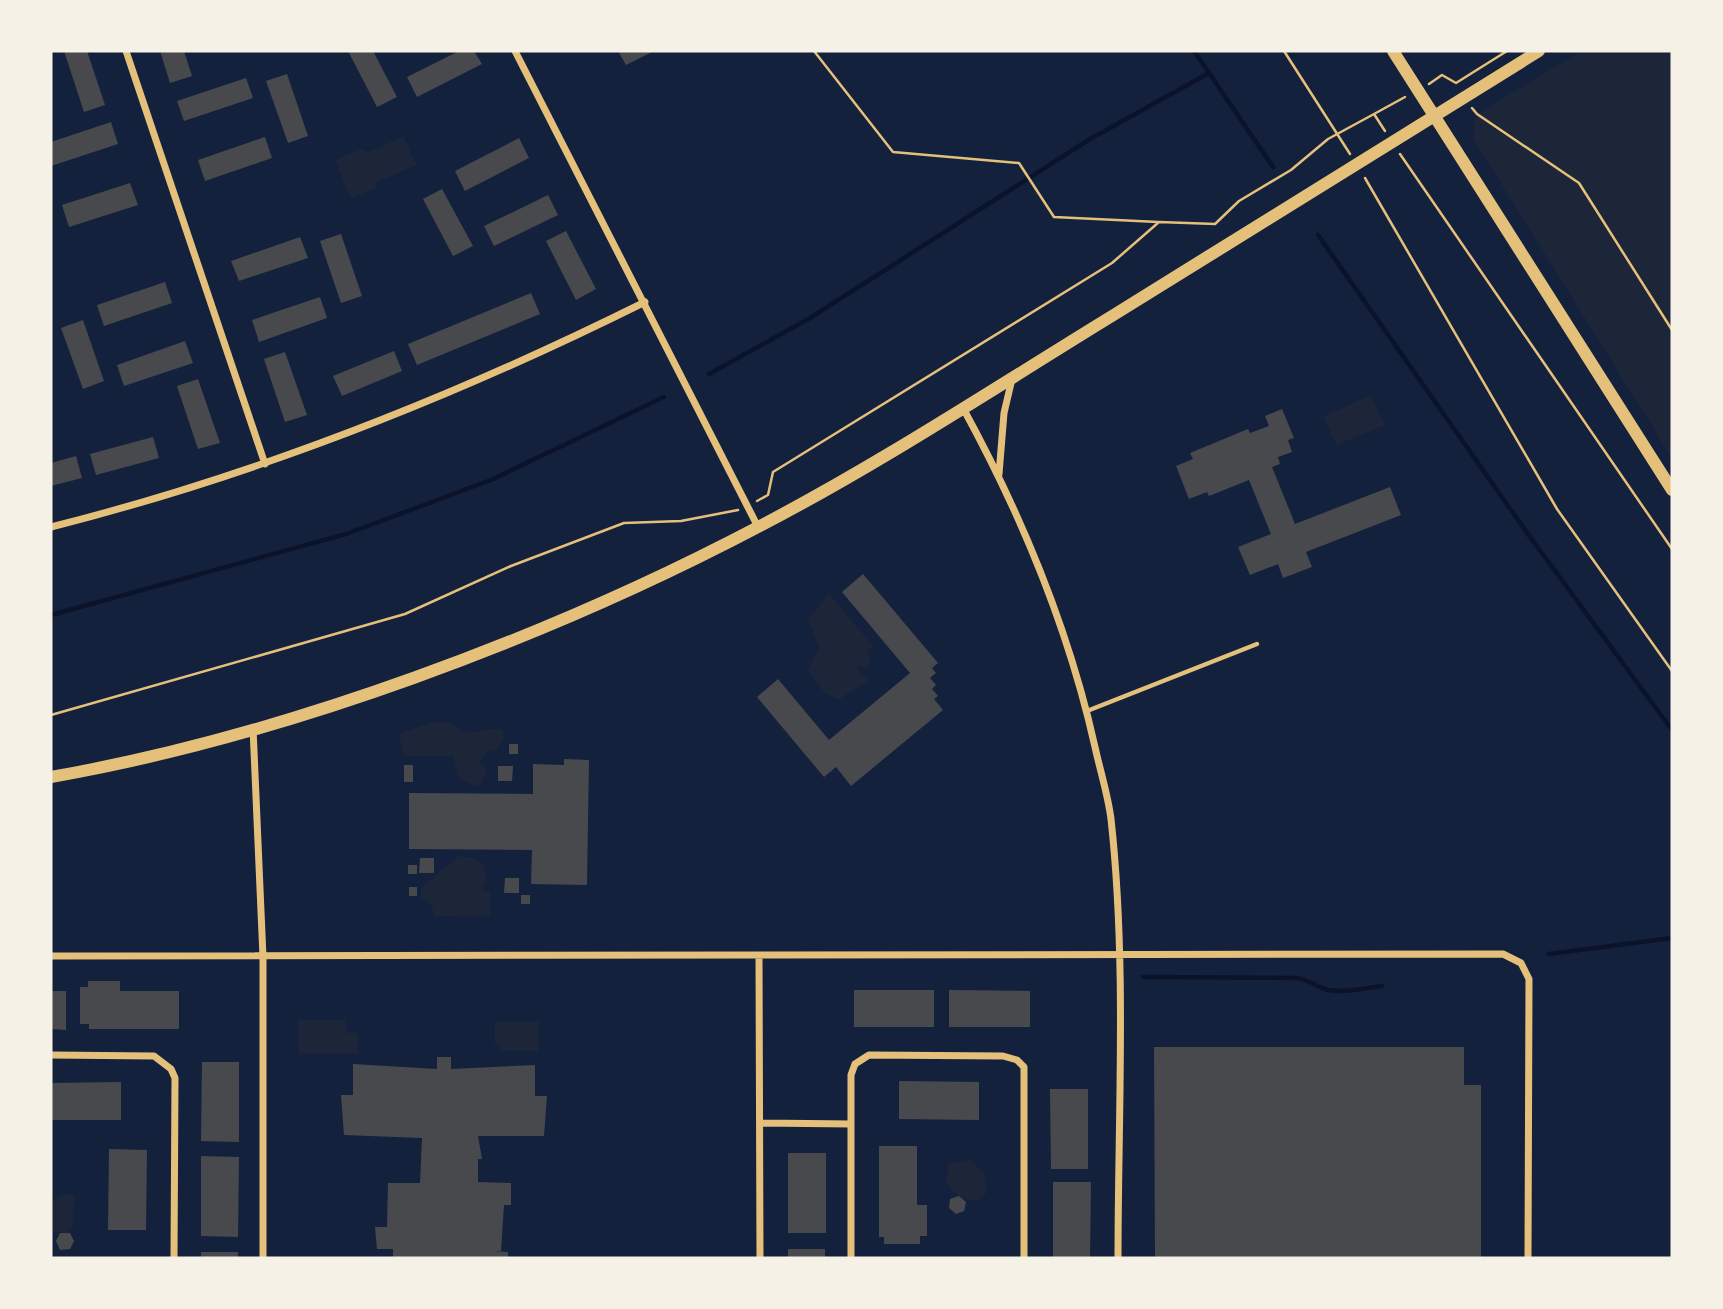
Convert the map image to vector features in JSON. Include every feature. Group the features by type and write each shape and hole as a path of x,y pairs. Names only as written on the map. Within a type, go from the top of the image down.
{"street":[{"path":"126,51 265,464"},
{"path":"515,51 758,527"},
{"path":"1393,51 1672,490"},
{"path":"51,777 89,770 253,728 392,683 508,640 649,580 758,527 963,408 1539,51"},
{"path":"51,527 265,464 342,436 495,374 645,302"},
{"path":"999,475 1003,413 1013,377"},
{"path":"963,408 999,475 1048,585 1087,711 1111,817 1118,954 1118,1258"},
{"path":"253,728 262,957 263,1258"},
{"path":"51,784 89,770"},
{"path":"51,956 1503,954 1515,958 1526,970 1529,979 1528,1258"},
{"path":"759,956 760,1258"},
{"path":"51,1055 154,1056 172,1069 175,1078 174,1258"},
{"path":"851,1258 851,1075 855,1065 863,1057 1003,1056 1017,1060 1026,1072 1024,1258"},
{"path":"760,1123 851,1125"}],"lane":[{"path":"1087,711 1257,644"}],"path":[{"path":"814,51 893,152 1019,163 1054,217 1158,222"},
{"path":"1284,51 1357,165 1558,509 1672,671"},
{"path":"1456,83 1507,51"},
{"path":"1672,330 1579,183 1477,114 1456,83 1442,75 1374,114 1672,550"}],"shaded area":[{"path":"1581,51 1672,51 1672,458 1474,140 1474,121 1481,112"},
{"path":"403,137 417,165 375,183 376,188 351,198 335,160 362,149 368,152"},
{"path":"1371,395 1385,425 1337,445 1323,417"},
{"path":"829,594 874,647 868,650 870,663 867,667 858,667 859,672 869,677 866,682 838,700 824,692 808,670 819,647 808,620"},
{"path":"431,723 453,723 460,729 472,732 502,730 505,738 494,752 488,750 479,762 487,768 482,783 476,786 459,779 453,756 404,756 399,734"},
{"path":"458,856 474,858 484,866 486,881 482,891 490,892 490,917 434,916 432,906 421,897 421,888"},
{"path":"298,1020 345,1020 347,1033 358,1033 358,1054 299,1053"},
{"path":"495,1022 539,1022 538,1051 499,1051 499,1044 495,1044"},
{"path":"969,1160 985,1174 987,1192 978,1201 959,1196 946,1181 949,1163"},
{"path":"67,1194 75,1196 72,1228 66,1233 51,1231 51,1200"}],"building":[{"path":"64,51 87,51 105,105 84,112"},
{"path":"160,51 184,51 192,76 170,83"},
{"path":"348,51 373,51 397,97 377,107"},
{"path":"459,51 474,51 482,64 417,97 407,77"},
{"path":"618,51 654,51 626,65"},
{"path":"287,74 308,136 288,143 266,81"},
{"path":"246,78 253,98 184,121 177,101"},
{"path":"111,122 118,144 51,166 51,142"},
{"path":"265,137 272,158 205,181 198,160"},
{"path":"519,138 529,158 465,191 455,171"},
{"path":"130,183 138,205 69,227 62,205"},
{"path":"442,189 473,246 453,256 423,199"},
{"path":"548,195 558,215 494,246 484,226"},
{"path":"566,231 596,289 576,300 546,241"},
{"path":"341,234 362,296 341,303 320,241"},
{"path":"300,237 308,258 239,281 231,261"},
{"path":"165,282 172,303 104,326 97,305"},
{"path":"531,293 540,314 417,365 408,344"},
{"path":"320,297 327,318 259,342 252,320"},
{"path":"83,320 104,381 83,389 61,328"},
{"path":"185,341 193,363 124,386 117,365"},
{"path":"394,351 402,371 342,396 333,376"},
{"path":"285,352 307,415 285,422 264,359"},
{"path":"198,379 220,443 198,449 177,386"},
{"path":"1282,409 1294,438 1288,440 1292,452 1278,457 1280,464 1272,467 1295,524 1390,487 1401,515 1306,552 1312,567 1283,578 1278,564 1250,575 1238,547 1271,534 1249,480 1209,496 1207,492 1189,499 1176,466 1193,459 1190,453 1248,429 1250,433 1269,426 1265,416"},
{"path":"153,437 159,458 96,475 90,454"},
{"path":"76,456 82,478 51,486 51,463"},
{"path":"863,574 938,663 932,668 936,673 930,678 936,685 932,689 938,696 934,699 943,710 851,786 836,767 824,777 757,697 778,679 829,740 910,673 842,592"},
{"path":"509,744 518,744 518,754 509,754"},
{"path":"564,759 589,760 587,885 531,884 532,850 409,849 409,793 533,794 533,764 564,765"},
{"path":"404,765 413,765 413,782 404,782"},
{"path":"498,766 513,766 512,781 498,781"},
{"path":"420,858 434,858 434,873 419,873"},
{"path":"408,865 417,865 417,874 408,874"},
{"path":"505,878 519,878 519,893 504,893"},
{"path":"409,887 417,887 417,896 409,896"},
{"path":"521,895 530,895 530,904 521,904"},
{"path":"88,981 120,981 120,991 179,991 179,1029 89,1029 89,1024 80,1024 80,987 88,987"},
{"path":"854,990 934,990 934,1027 854,1027"},
{"path":"949,990 1030,991 1030,1027 949,1027"},
{"path":"51,991 66,991 66,1030 51,1029"},
{"path":"1154,1047 1464,1047 1464,1085 1481,1085 1481,1258 1155,1258"},
{"path":"437,1057 451,1057 451,1069 535,1065 535,1096 547,1096 544,1136 478,1136 482,1159 478,1159 478,1182 511,1183 511,1205 504,1205 501,1251 492,1251 508,1252 508,1258 393,1258 393,1249 377,1249 375,1227 387,1227 388,1183 420,1183 422,1138 344,1135 341,1095 353,1095 353,1064 437,1069"},
{"path":"202,1062 239,1062 239,1142 201,1141"},
{"path":"899,1081 979,1082 979,1120 899,1119"},
{"path":"121,1082 121,1120 51,1120 51,1083"},
{"path":"1050,1089 1088,1089 1088,1169 1051,1169"},
{"path":"879,1146 917,1146 917,1205 927,1205 927,1236 920,1236 920,1244 884,1244 884,1237 879,1237"},
{"path":"109,1149 147,1150 146,1230 108,1230"},
{"path":"788,1153 826,1153 826,1233 788,1233"},
{"path":"201,1156 239,1157 238,1237 201,1236"},
{"path":"1053,1182 1091,1182 1090,1258 1053,1258"},
{"path":"959,1196 966,1202 964,1211 956,1214 949,1208 950,1199"},
{"path":"60,1233 70,1233 74,1241 70,1249 60,1250 56,1241"},
{"path":"788,1249 825,1249 825,1258 788,1258"},
{"path":"201,1252 238,1252 238,1258 201,1258"}],"waterway":[{"path":"1194,51 1273,167"},
{"path":"709,374 810,318 1090,139 1209,73"},
{"path":"1318,235 1525,530 1672,730"},
{"path":"51,615 346,534 491,480 664,397"},
{"path":"1549,954 1672,938"},
{"path":"1143,977 1296,978 1335,991 1382,986"}]}
